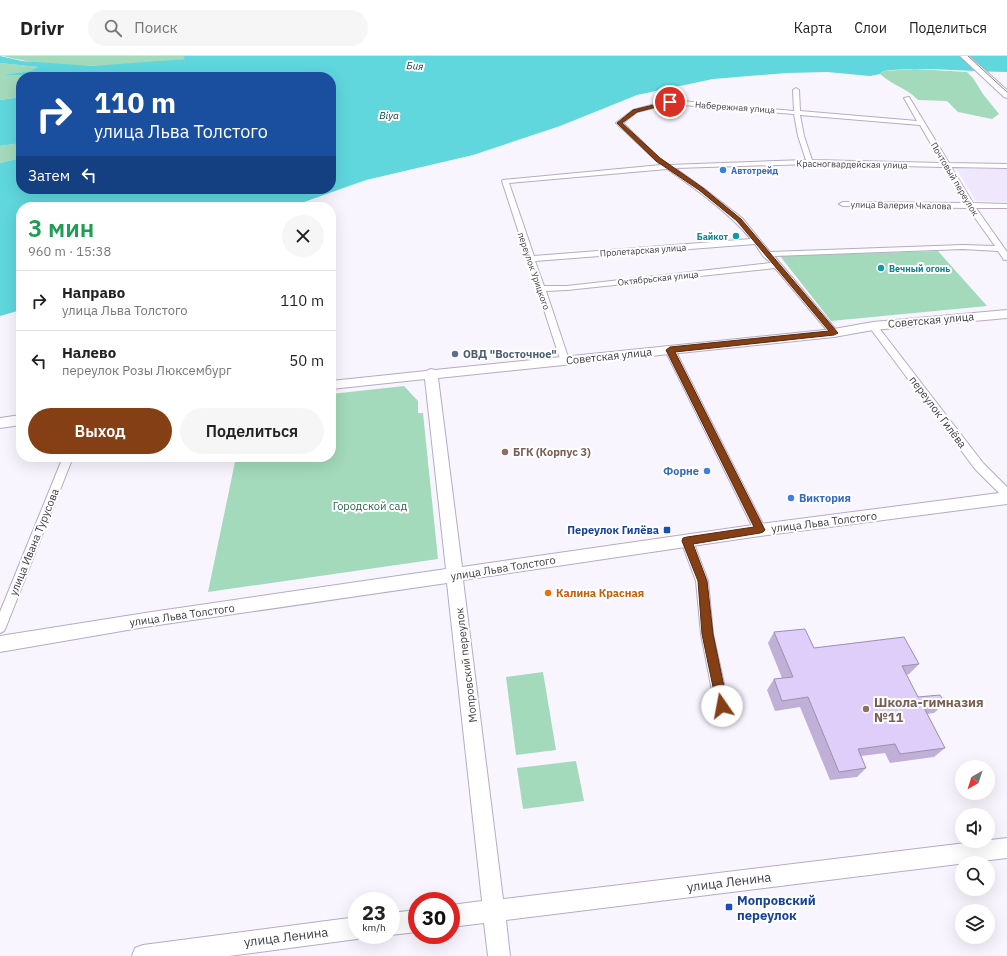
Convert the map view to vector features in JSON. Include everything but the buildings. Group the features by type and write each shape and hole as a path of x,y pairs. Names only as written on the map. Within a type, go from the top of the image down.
{"main road":[{"path":"964,56 1007,95"},
{"path":"971,56 1007,89"}],"street":[{"path":"796,90 796,112 803,148 810,162"},
{"name":"Почтовый переулок","path":"907,98 970,205 1007,258"},
{"name":"Набережная улица","path":"668,166 658,160 624,128 620,122 635,111 670,102 921,123"},
{"name":"Красногвардейская улица","path":"505,181 668,166 810,162 1007,166"},
{"path":"668,166 727,209 757,241 766,254 834,333"},
{"name":"переулок Урицкого","path":"505,181 564,360"},
{"name":"улица Валерия Чкалова","path":"843,204 1007,206"},
{"name":"Пролетарская улица","path":"530,258 757,241"},
{"path":"766,254 963,248 1001,249"},
{"name":"Октябрьская улица","path":"540,289 584,286 776,265"},
{"name":"Советская улица","path":"336,384 431,373 834,333 873,326 1007,314"},
{"name":"переулок Гилёва","path":"873,326 979,466 1007,494"},
{"path":"670,350 760,530"},
{"name":"Мопровский переулок","path":"431,373 500,956"},
{"path":"0,423 16,421"},
{"name":"улица Ивана Турусова","path":"0,627 66,462"},
{"name":"улица Льва Толстого","path":"0,644 145,620 760,530 1007,498"},
{"path":"687,541 702,581 707,634 722,706"},
{"name":"улица Ленина","path":"460,915 1007,848"},
{"name":"улица Ленина","path":"143,956 348,929"}],"shaded area":[{"path":"956,168 1007,169 1007,202 976,201"}],"green space":[{"path":"3,56 183,56 186,59 117,65 71,66 25,61"},
{"path":"0,63 39,67 30,71 16,72 16,73 7,75 16,75 16,98 0,100"},
{"path":"915,69 967,72 999,114 992,119 958,112 947,101 918,100 910,93 880,74 883,71"},
{"path":"16,144 16,159 0,163 0,146"},
{"path":"938,251 987,306 831,321 780,256"},
{"name":"Городской сад","path":"404,386 418,401 418,413 423,413 438,559 208,592 235,462 336,462 336,393"},
{"path":"543,672 556,750 516,755 506,677"},
{"path":"576,761 584,801 523,809 517,768"}],"water":[{"name":"Biya","path":"0,56 22,61 92,66 185,59 183,56 1007,56 1007,72 914,69 883,71 880,74 870,76 827,72 787,73 713,79 637,95 560,126 473,155 366,180 336,191 336,72 24,72 38,67 0,63"},
{"name":"Biya","path":"16,73 16,75 4,75"},
{"path":"16,98 16,144 0,146 0,100"},
{"name":"Biya","path":"16,159 16,194 327,194 304,202 16,202 16,311 0,316 0,163"}],"tram line":[{"path":"968,56 1007,92"}],"place":[{"name":"Автотрейд","path":"723,170"},
{"name":"Байкот","path":"736,236"},
{"name":"Вечный огонь","path":"881,268"},
{"name":"ОВД \"Восточное\"","path":"455,354"},
{"name":"БГК (Корпус 3)","path":"505,452"},
{"name":"Форне","path":"707,471"},
{"name":"Виктория","path":"791,498"},
{"name":"Переулок Гилёва","path":"667,530"},
{"name":"Калина Красная","path":"548,593"},
{"name":"Школа-гимназия №11","path":"866,709"},
{"name":"Мопровский переулок","path":"729,907"}],"route":[{"path":"670,102 635,111 619,123 658,160 701,189 739,220 766,254 834,333 670,350 760,530 687,541 702,581 707,634 722,706"}],"water label":[{"name":"Бия","path":"415,66"}]}
